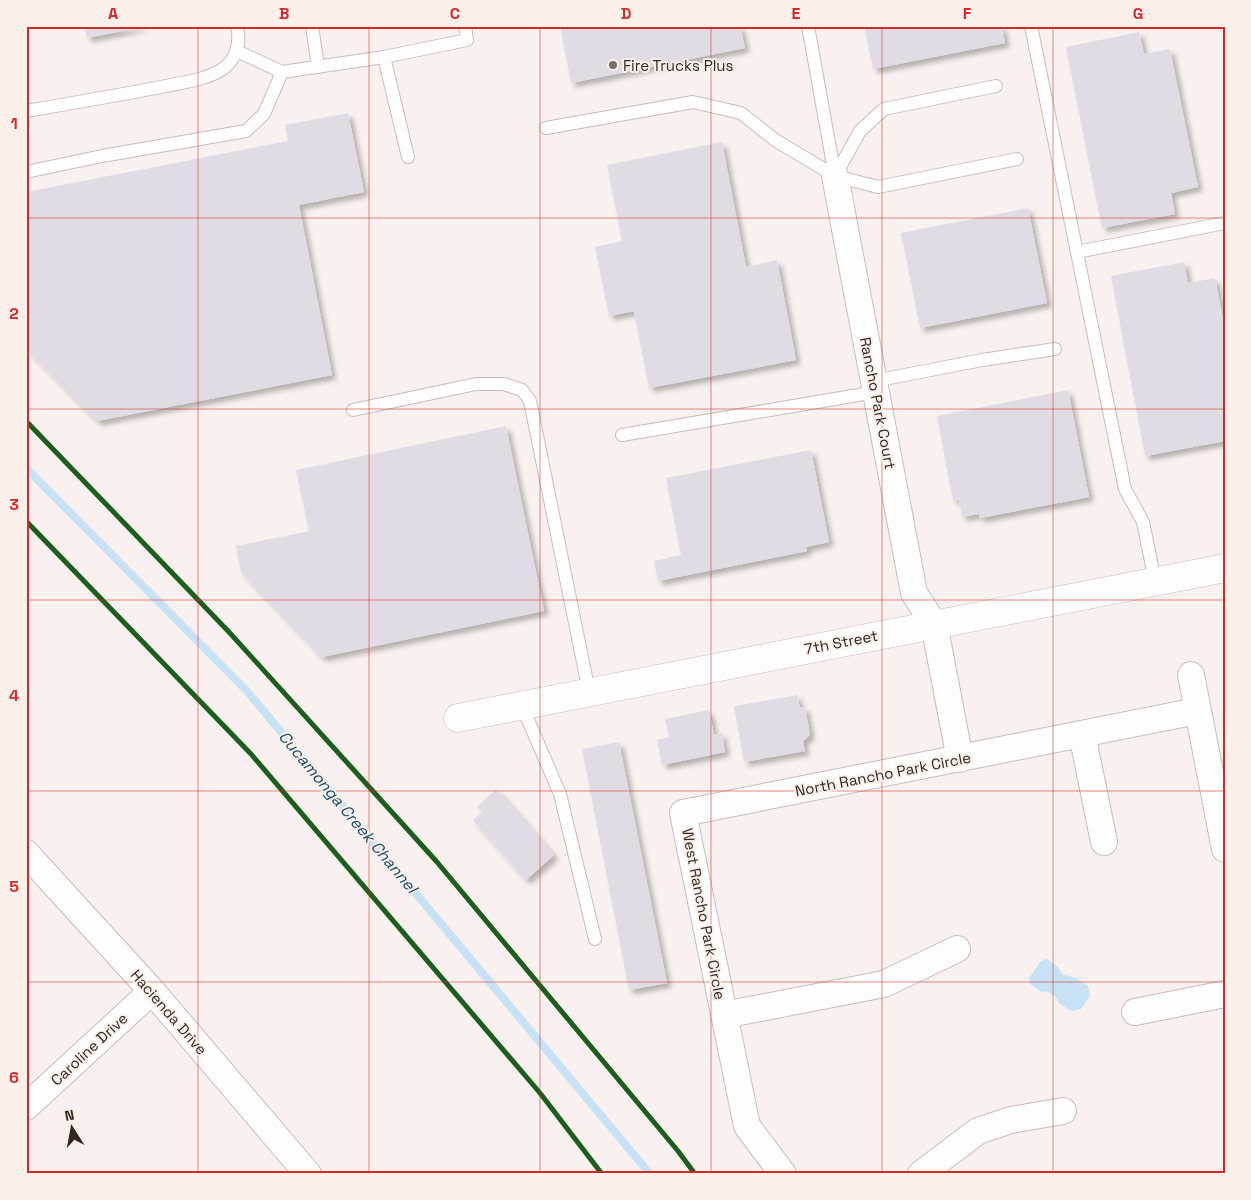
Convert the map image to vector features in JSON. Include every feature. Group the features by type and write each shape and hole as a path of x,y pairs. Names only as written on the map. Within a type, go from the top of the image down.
{"street":[{"name":"Rancho Park Court","path":"835,176 914,593 934,624"},
{"name":"7th Street","path":"458,718 1225,568"},
{"path":"934,624 960,759"},
{"path":"1191,675 1197,711 1221,799 1225,848"},
{"name":"North Rancho Park Circle","path":"683,812 1197,711"},
{"path":"1082,734 1104,842"},
{"name":"West Rancho Park Circle","path":"683,812 746,1126 782,1174"},
{"name":"Hacienda Drive","path":"26,852 152,991 308,1174"},
{"name":"West Rancho Park Circle","path":"724,1015 884,984 957,949"},
{"name":"Caroline Drive","path":"26,1107 152,991"},
{"path":"1135,1012 1225,994"},
{"path":"921,1174 978,1131 1011,1120 1063,1111"}],"lane":[{"path":"26,111 100,99 200,78 222,70 237,50 239,35 237,26"},
{"path":"312,26 318,67"},
{"path":"237,50 282,72 384,57 467,40 465,26"},
{"path":"808,26 835,176"},
{"path":"1031,26 1124,489 1143,522 1155,581"},
{"path":"384,57 408,157"},
{"path":"26,172 246,131 264,114 282,72"},
{"path":"835,176 860,131 884,110 996,86"},
{"path":"546,128 693,102 741,114 775,140 835,176 878,187 1017,159"},
{"path":"1076,252 1225,223"},
{"path":"622,435 875,386 982,360 1055,349"},
{"path":"353,410 476,384 504,384 522,390 530,401 589,692"},
{"path":"522,706 560,794 595,940"}],"water":[{"path":"1047,959 1058,967 1062,974 1076,978 1088,986 1090,996 1081,1009 1071,1011 1059,1003 1057,998 1047,991 1042,992 1030,984 1029,978 1041,961"}],"building":[{"path":"84,26 142,26 142,27 87,38"},
{"name":"Fire Trucks Plus","path":"560,26 740,26 745,48 571,83"},
{"path":"864,26 1002,26 1005,43 873,69"},
{"path":"1139,32 1144,54 1170,49 1198,187 1171,193 1175,214 1102,228 1066,47"},
{"path":"348,113 364,192 299,205 332,375 97,421 26,349 26,192 288,141 285,125"},
{"path":"722,142 746,267 777,260 796,360 649,388 634,311 609,316 595,247 622,241 607,165"},
{"path":"1028,208 1047,303 920,328 901,233"},
{"path":"1184,262 1188,283 1215,278 1225,329 1225,441 1145,456 1111,276"},
{"path":"1068,390 1089,497 980,518 979,514 962,517 959,500 953,501 937,416"},
{"path":"506,426 544,611 322,657 241,572 236,546 309,531 296,470"},
{"path":"811,450 829,542 806,547 807,551 658,581 654,561 681,555 666,478"},
{"path":"797,695 800,708 805,707 810,735 803,741 805,751 744,762 734,706"},
{"path":"709,710 714,735 722,733 725,752 662,765 657,740 669,737 665,719"},
{"path":"619,742 667,983 629,990 582,749"},
{"path":"496,789 554,855 526,880 473,820 482,812 477,807"}],"waterway":[{"name":"Cucamonga Creek Channel","path":"26,468 246,690 650,1174"}],"cycle path":[{"path":"26,421 229,632 437,862 678,1151 695,1174"},
{"path":"26,521 251,754 540,1093 602,1174"}],"place":[{"name":"Fire Trucks Plus","path":"613,65"}]}
